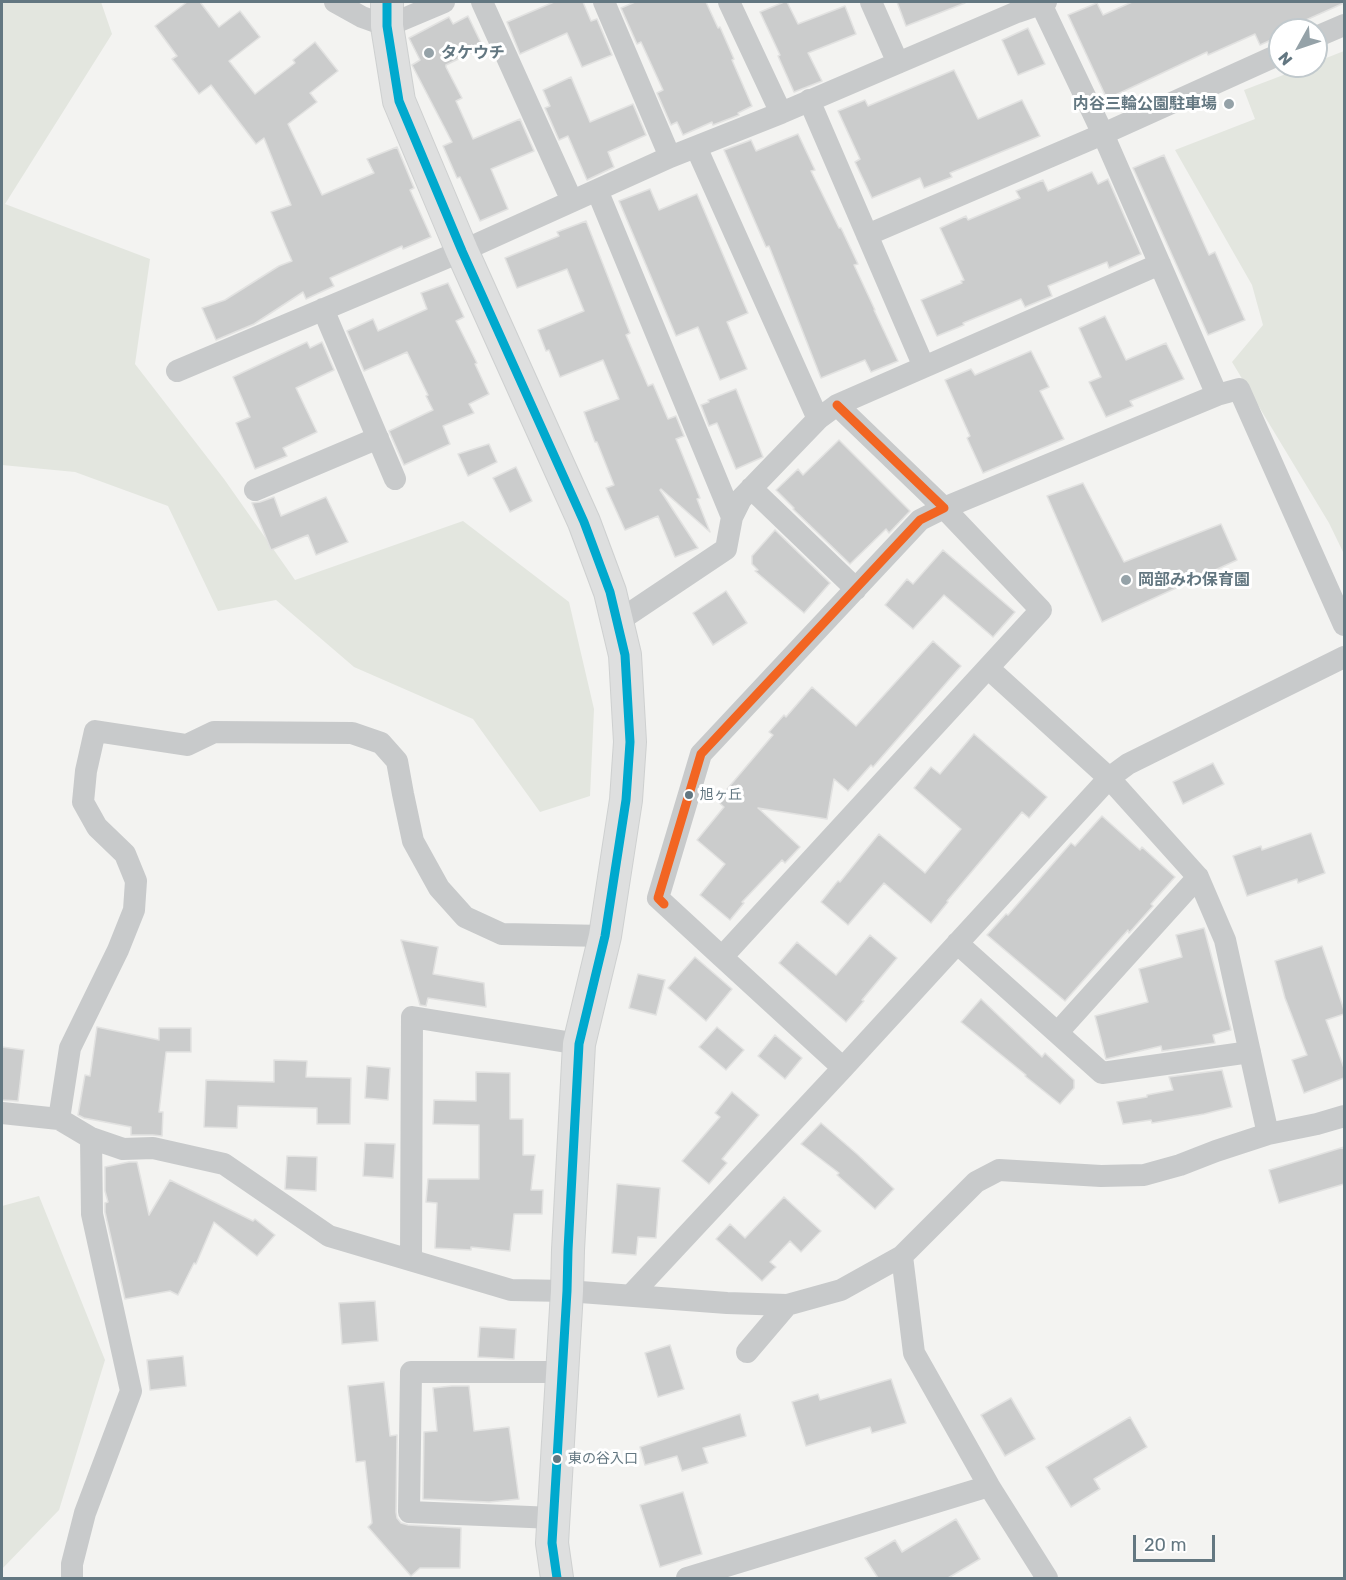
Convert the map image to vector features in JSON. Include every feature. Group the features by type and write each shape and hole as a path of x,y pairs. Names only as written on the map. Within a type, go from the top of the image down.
{"main road":[{"path":"387,14 399,101 462,251 584,522 610,592 625,655 630,742 626,800 605,936 579,1044 552,1543 557,1578"}],"street":[{"path":"335,2 362,17 444,2"},
{"path":"482,2 572,201"},
{"path":"604,2 670,157"},
{"path":"729,2 780,112"},
{"path":"871,2 898,63"},
{"path":"177,371 462,251 670,157 898,63 1015,7 1043,3 1217,394"},
{"path":"1328,32 1344,25"},
{"path":"867,235 1103,134 1268,59"},
{"path":"809,100 924,367"},
{"path":"696,147 818,419"},
{"path":"597,190 732,517"},
{"path":"617,622 726,549 732,517 741,499 818,419 837,405 1160,264"},
{"path":"323,309 395,479"},
{"path":"843,1068 658,898 700,754 920,520 1217,394 1239,389 1344,625"},
{"path":"722,957 1041,610 944,508 837,405"},
{"path":"255,490 378,438"},
{"path":"751,488 856,589"},
{"path":"631,1295 1109,778 1128,764 1344,657"},
{"path":"988,668 1109,778 1198,877 1225,940 1268,1134"},
{"path":"59,1119 70,1048 118,950 134,909 135,900 136,881 125,854 98,826 83,802 86,771 95,731 188,745 214,732 352,733 381,743 398,761 413,841 439,888 465,917 502,934 605,936"},
{"path":"1058,1032 1198,877"},
{"path":"957,943 1102,1072 1250,1052"},
{"path":"411,1259 412,1017 579,1044"},
{"path":"2,1113 59,1119 91,1138 123,1149 153,1148 224,1164 329,1236 511,1290 567,1291 727,1303 787,1305 841,1290 902,1256 976,1182 999,1170 1101,1176 1144,1175 1180,1165 1268,1134 1344,1116"},
{"path":"72,1578 72,1564 85,1513 131,1391 92,1214 91,1138"},
{"path":"902,1256 914,1353 989,1486 1047,1578"},
{"path":"747,1352 787,1305"},
{"path":"554,1518 409,1512 411,1372 562,1372"},
{"path":"702,1576 989,1486"}],"shaded area":[{"path":"2,2 101,2 112,34 5,204 150,259 135,364 224,479 295,580 463,521 569,602 594,709 590,796 540,812 473,719 354,667 276,600 218,611 168,506 75,472 2,465"},
{"path":"1344,51 1344,554 1329,523 1232,362 1263,325 1252,285 1175,150 1255,119 1244,90 1276,78 1328,78 1328,57"},
{"path":"39,1196 105,1360 59,1510 2,1569 2,1206"}],"building":[{"path":"187,2 200,2 219,27 240,11 260,37 229,61 255,94 295,63 293,60 315,42 338,71 310,93 317,102 288,124 322,195 374,173 367,159 397,147 414,188 410,190 431,237 403,249 402,246 330,278 334,286 306,299 303,292 254,324 216,340 202,308 225,300 279,266 292,261 271,212 291,205 264,138 256,144 211,85 199,94 172,59 177,56 155,26"},
{"path":"554,2 583,2 591,21 597,19 612,55 582,67 567,33 520,54 507,22"},
{"path":"635,2 706,2 718,28 720,27 752,106 738,113 739,115 713,125 712,122 683,135 677,122 671,125 657,93 663,90 641,42 637,44 621,8"},
{"path":"787,2 798,24 845,6 856,34 808,53 822,81 794,92 760,12"},
{"path":"897,2 965,2 965,3 906,26"},
{"path":"1132,2 1344,2 1310,18 1268,18 1268,41 1260,45 1255,34 1208,55 1207,52 1107,99 1068,15 1097,3 1103,15"},
{"path":"468,16 483,47 446,67 462,98 456,101 473,139 520,119 534,151 491,169 508,209 480,221 443,146 452,142 412,65 420,60 409,38 449,17 453,24"},
{"path":"1028,28 1045,64 1018,75 1002,40"},
{"path":"954,70 978,119 1022,100 1040,136 950,173 952,177 924,188 920,178 872,198 855,162 860,159 838,111 865,100 868,106"},
{"path":"571,77 590,122 633,104 646,135 608,152 614,167 587,180 568,136 559,140 545,108 550,106 543,90"},
{"path":"798,134 815,170 811,171 858,264 854,265 898,361 871,372 865,360 821,378 769,246 766,247 724,150 751,140 756,151"},
{"path":"1164,155 1209,255 1215,252 1245,320 1208,335 1133,168"},
{"path":"1092,172 1098,184 1108,179 1141,254 1109,268 1107,262 1048,286 1052,296 1025,307 1021,299 937,336 921,300 962,283 961,281 964,280 940,228 966,216 968,220 1020,198 1016,191 1043,180 1048,191"},
{"path":"650,189 659,210 697,194 748,313 727,322 747,369 720,380 698,327 676,336 619,201"},
{"path":"586,221 630,333 626,335 648,386 653,384 668,419 676,416 684,436 676,439 700,498 697,499 710,532 661,489 698,548 675,557 658,516 625,530 606,488 614,485 584,412 619,399 603,360 560,377 538,330 584,311 567,269 517,288 505,258 559,236 557,232"},
{"path":"448,283 464,317 456,321 477,363 475,364 489,394 469,404 474,413 443,426 450,444 404,465 389,431 433,410 426,396 428,395 407,352 364,371 347,331 373,319 378,331 427,309 421,293"},
{"path":"1105,316 1126,360 1166,343 1184,379 1130,401 1133,406 1106,417 1089,382 1101,377 1079,328"},
{"path":"307,342 310,348 322,342 334,370 296,388 317,432 283,448 287,456 255,469 236,423 250,417 233,377"},
{"path":"1031,351 1049,387 1040,391 1064,439 983,473 967,438 970,436 945,380 971,369 975,375"},
{"path":"736,389 763,457 736,469 717,423 709,426 701,405"},
{"path":"839,440 910,511 889,533 886,529 850,564 776,490 798,469 803,475"},
{"path":"489,444 497,462 468,476 458,454"},
{"path":"516,467 532,501 510,512 493,478"},
{"path":"1083,483 1124,562 1221,524 1237,560 1102,622 1047,496"},
{"path":"274,497 281,516 326,497 348,542 316,555 308,535 271,550 252,503"},
{"path":"775,530 830,583 804,613 755,571 758,570 752,564 752,556"},
{"path":"943,550 1015,612 993,637 944,595 913,629 885,605 907,579 913,584"},
{"path":"726,591 747,623 713,645 693,613"},
{"path":"933,641 961,666 873,767 871,765 848,791 834,779 827,819 758,808 800,847 785,863 782,860 742,902 744,903 730,920 700,895 725,864 697,840 724,807 717,801 773,735 769,732 784,715 786,717 812,687 856,726"},
{"path":"974,734 1047,797 1029,818 1022,812 931,923 884,883 848,925 821,902 879,834 925,873 961,829 914,788 931,767 940,774"},
{"path":"1213,763 1224,784 1183,804 1173,782"},
{"path":"1102,816 1140,850 1142,847 1175,877 1151,904 1153,906 1129,933 1128,930 1065,1001 987,935 1006,914 1008,915 1071,843 1075,846"},
{"path":"1311,833 1325,873 1298,883 1297,879 1247,896 1233,856 1261,846 1262,850"},
{"path":"1204,928 1231,1030 1213,1035 1215,1043 1162,1051 1161,1046 1106,1059 1095,1016 1148,1002 1139,969 1182,957 1176,935"},
{"path":"870,935 897,958 846,1022 779,963 797,942 836,975"},
{"path":"401,940 438,947 433,974 484,983 486,1007 428,998 426,1006 420,1005"},
{"path":"1322,946 1344,1010 1344,1014 1326,1020 1344,1068 1344,1078 1304,1093 1292,1060 1307,1055 1285,998 1275,961"},
{"path":"695,957 732,989 706,1021 668,988"},
{"path":"638,974 665,980 656,1015 629,1008"},
{"path":"981,999 1042,1057 1045,1053 1074,1080 1074,1088 1060,1104 961,1022"},
{"path":"97,1027 159,1040 159,1028 191,1028 191,1052 166,1052 159,1112 163,1112 162,1136 131,1135 131,1127 78,1115 85,1075 90,1076"},
{"path":"717,1027 744,1050 726,1070 699,1047"},
{"path":"775,1035 802,1058 785,1079 758,1056"},
{"path":"2,1047 24,1050 18,1101 2,1100"},
{"path":"274,1060 307,1061 306,1077 351,1078 350,1124 317,1124 317,1108 238,1106 237,1128 204,1127 206,1080 274,1082"},
{"path":"367,1066 390,1068 388,1100 365,1098"},
{"path":"1222,1070 1232,1107 1152,1123 1151,1120 1123,1124 1117,1102 1173,1090 1169,1077"},
{"path":"476,1072 510,1073 510,1119 523,1119 523,1155 535,1155 531,1190 543,1190 542,1214 514,1214 510,1251 471,1247 471,1250 435,1248 437,1203 426,1202 428,1179 479,1179 479,1125 433,1124 434,1100 476,1101"},
{"path":"732,1092 759,1115 722,1159 727,1163 709,1184 682,1161 720,1117 715,1113"},
{"path":"821,1123 894,1189 875,1209 837,1175 839,1173 801,1144"},
{"path":"365,1143 395,1144 393,1178 363,1176"},
{"path":"1344,1147 1344,1184 1279,1203 1269,1170"},
{"path":"287,1156 317,1157 316,1191 285,1189"},
{"path":"137,1162 149,1215 170,1180 253,1221 255,1219 275,1235 257,1256 214,1222 196,1264 194,1263 178,1295 170,1291 125,1299 105,1212 105,1203 108,1202 105,1191 105,1167"},
{"path":"617,1184 660,1188 656,1238 638,1237 636,1255 612,1253"},
{"path":"784,1197 821,1231 801,1252 790,1241 770,1262 776,1267 762,1281 716,1239 730,1224 745,1238"},
{"path":"375,1301 378,1341 342,1344 339,1303"},
{"path":"480,1327 516,1329 514,1359 478,1357"},
{"path":"670,1345 684,1389 658,1397 645,1353"},
{"path":"183,1356 186,1386 150,1390 147,1360"},
{"path":"891,1379 906,1423 872,1433 870,1427 806,1446 792,1402 818,1394 820,1400"},
{"path":"384,1382 390,1436 397,1435 397,1518 401,1523 408,1525 461,1528 460,1568 420,1568 411,1576 368,1527 372,1523 365,1461 356,1462 348,1386"},
{"path":"469,1386 474,1431 509,1427 519,1499 489,1502 423,1499 424,1432 437,1431 433,1388"},
{"path":"1011,1398 1035,1439 1005,1456 981,1415"},
{"path":"740,1414 746,1436 703,1448 708,1463 682,1471 677,1456 645,1465 640,1447"},
{"path":"1130,1417 1147,1447 1094,1479 1100,1489 1071,1507 1046,1467"},
{"path":"683,1492 702,1554 660,1567 640,1505"},
{"path":"956,1519 980,1559 948,1578 878,1578 865,1558 895,1540 902,1552"}],"transit line":[{"path":"387,2 387,26 399,101 462,251 584,522 610,592 625,655 630,742 626,800 605,936 579,1044 552,1543 557,1578"},
{"path":"664,904 658,898 701,754 920,520 944,508 837,405"}],"place":[{"name":"タケウチ","path":"429,53"},
{"name":"内谷三輪公園駐車場","path":"1229,104"},
{"name":"岡部みわ保育園","path":"1126,580"},
{"name":"旭ヶ丘","path":"689,795"},
{"name":"東の谷入口","path":"557,1459"}]}
